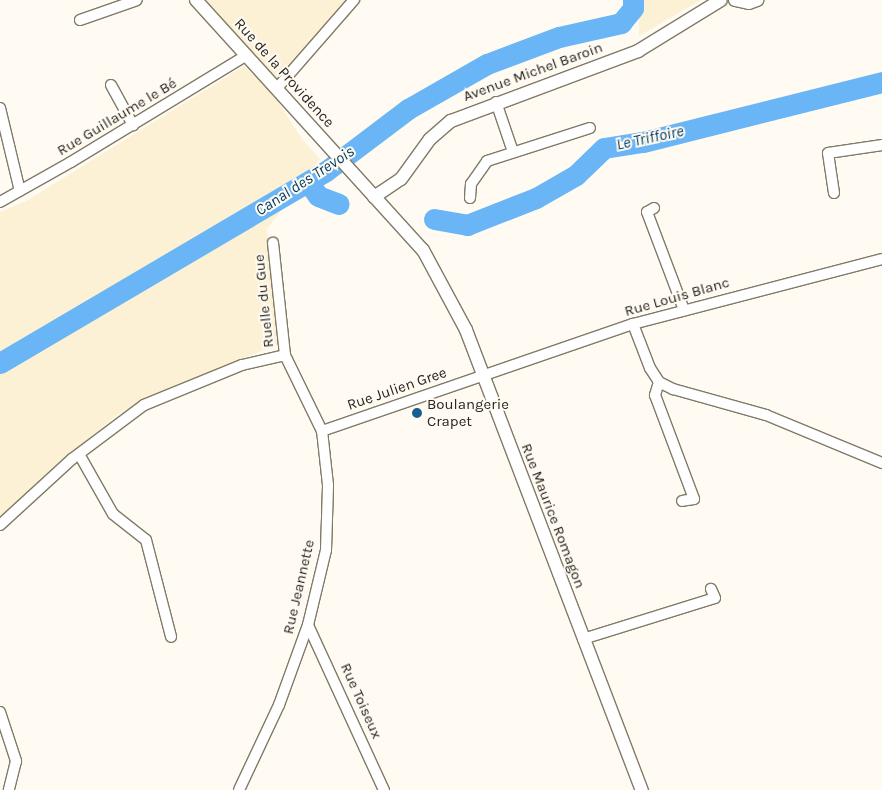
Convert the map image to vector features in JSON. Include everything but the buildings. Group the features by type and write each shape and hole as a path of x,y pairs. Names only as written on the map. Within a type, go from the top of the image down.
{"street":[{"path":"80,20 137,0"},
{"name":"Rue de la Providence","path":"196,0 278,87 327,146"},
{"path":"278,87 354,0"},
{"name":"Avenue Michel Baroin","path":"374,197 401,179 430,139 451,121 496,102 638,51 721,0"},
{"path":"735,0 749,3 758,0"},
{"name":"Rue Guillaume le Bé","path":"0,202 133,125 247,55"},
{"path":"111,85 133,125"},
{"path":"496,102 513,152"},
{"path":"0,108 20,191"},
{"path":"470,198 471,184 478,171 487,161 590,128"},
{"path":"834,193 828,153 882,145"},
{"name":"Rue Maurice Romagon","path":"327,146 423,250 466,330 642,790"},
{"path":"654,208 647,212 684,310"},
{"name":"Ruelle du Gue","path":"274,243 285,355"},
{"name":"Rue Louis Blanc","path":"482,375 633,324 882,259"},
{"path":"633,324 650,368 659,382 673,389 766,416 882,463"},
{"path":"0,525 79,454 144,405 242,365 285,355"},
{"name":"Rue Jeannette","path":"239,790 279,705 308,625 326,550 328,485 322,431 285,355"},
{"name":"Rue Julien Gree","path":"322,431 482,375"},
{"path":"659,382 655,395 694,499 682,501"},
{"path":"79,454 114,514 146,540 171,637"},
{"path":"583,639 715,598 711,589"},
{"name":"Rue Toiseux","path":"308,625 384,790"},
{"path":"0,712 16,761 9,790"}],"shaded area":[{"path":"195,0 352,0 279,92"},
{"path":"639,0 701,0 639,36"},
{"path":"244,66 273,94 302,139 320,159 267,229 281,343 157,393 119,414 63,459 0,519 0,212 26,201"}],"waterway":[{"name":"Canal des Trevois","path":"0,363 326,171 408,109 487,64 559,37 621,23 633,8 633,0"},
{"name":"Le Triffoire","path":"434,219 467,225 536,198 576,175 604,148 643,142 882,82"},
{"name":"Le Triffoire","path":"308,182 318,196 339,204"}],"place":[{"name":"Boulangerie Crapet","path":"417,413"}]}
